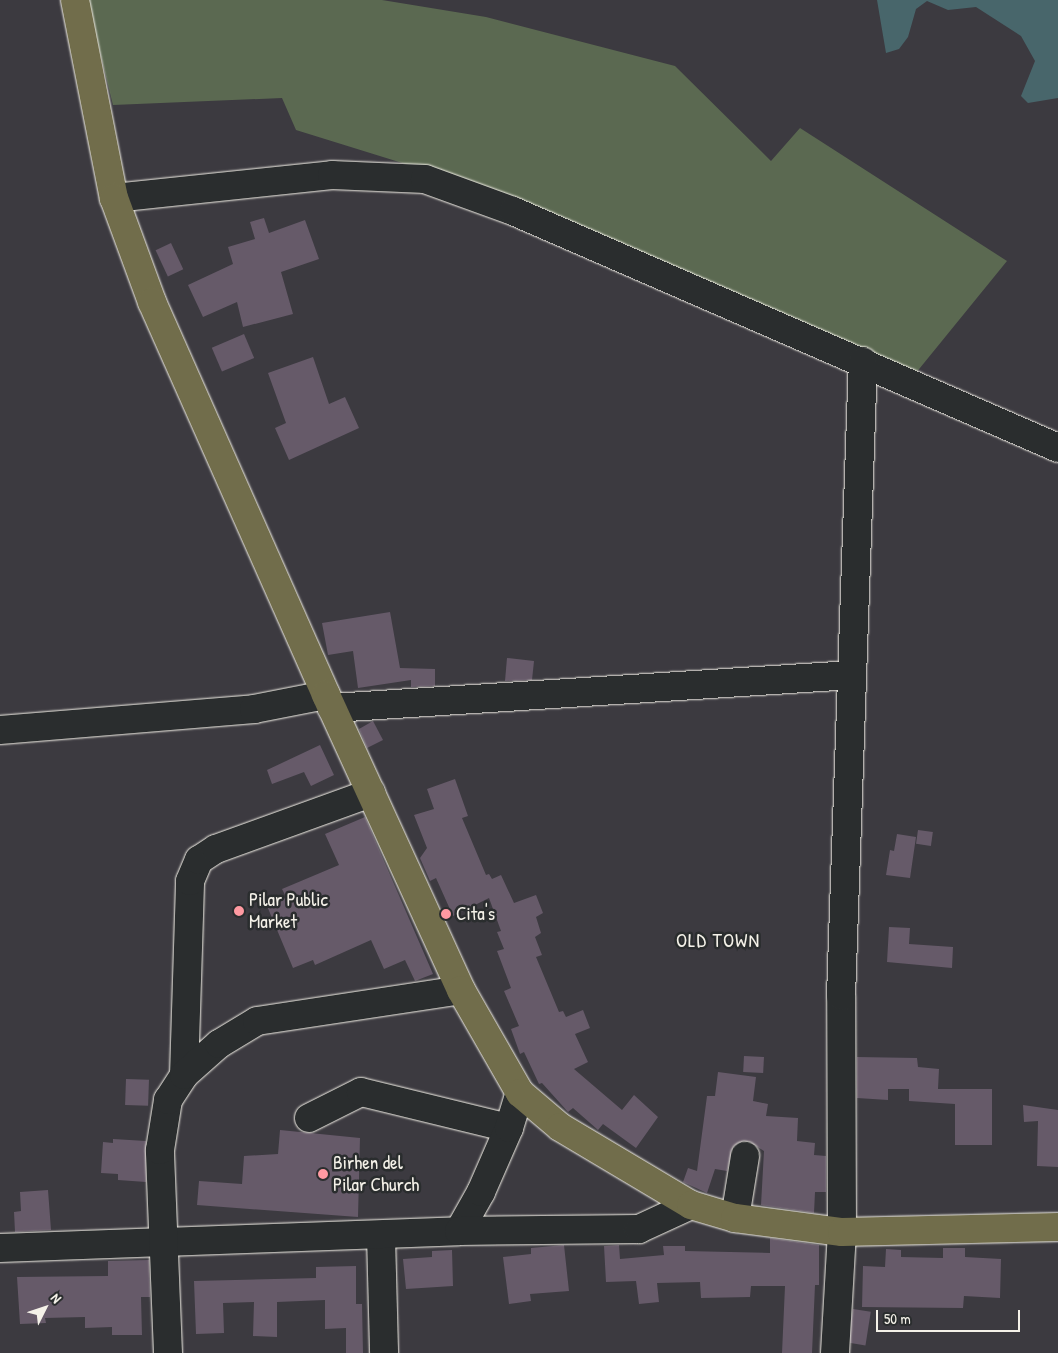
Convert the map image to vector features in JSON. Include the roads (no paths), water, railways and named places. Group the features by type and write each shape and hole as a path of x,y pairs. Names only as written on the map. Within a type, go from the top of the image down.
{"main road":[{"path":"75,0 114,198 152,302 370,793 461,990 520,1093 560,1127 691,1205 735,1218 842,1232 1058,1227"}],"street":[{"path":"114,198 332,174 425,179 513,211 863,361 1058,448"},
{"path":"835,1353 842,1232 841,996 863,361"},
{"path":"0,730 329,701 852,675"},
{"path":"184,1075 190,880 198,860 216,849 370,793"},
{"path":"168,1353 166,1244 160,1150 168,1100 184,1075 219,1044 257,1021 461,990"},
{"path":"309,1118 361,1092 509,1128"},
{"path":"459,1231 481,1192 509,1128 520,1093"},
{"path":"735,1218 745,1156"},
{"path":"0,1248 166,1244 381,1236 459,1231 639,1229 691,1205"},
{"path":"381,1236 384,1353"}],"water":[{"path":"877,0 1058,0 1058,98 1028,103 1021,96 1035,61 1021,36 976,7 948,10 927,1 916,9 908,37 899,49 886,53"}],"place":[{"name":"Pilar Public Market","path":"239,911"},
{"name":"Cita's","path":"446,914"},
{"name":"Birhen del Pilar Church","path":"323,1174"}],"district":[{"name":"OLD TOWN","path":"718,939"}]}
